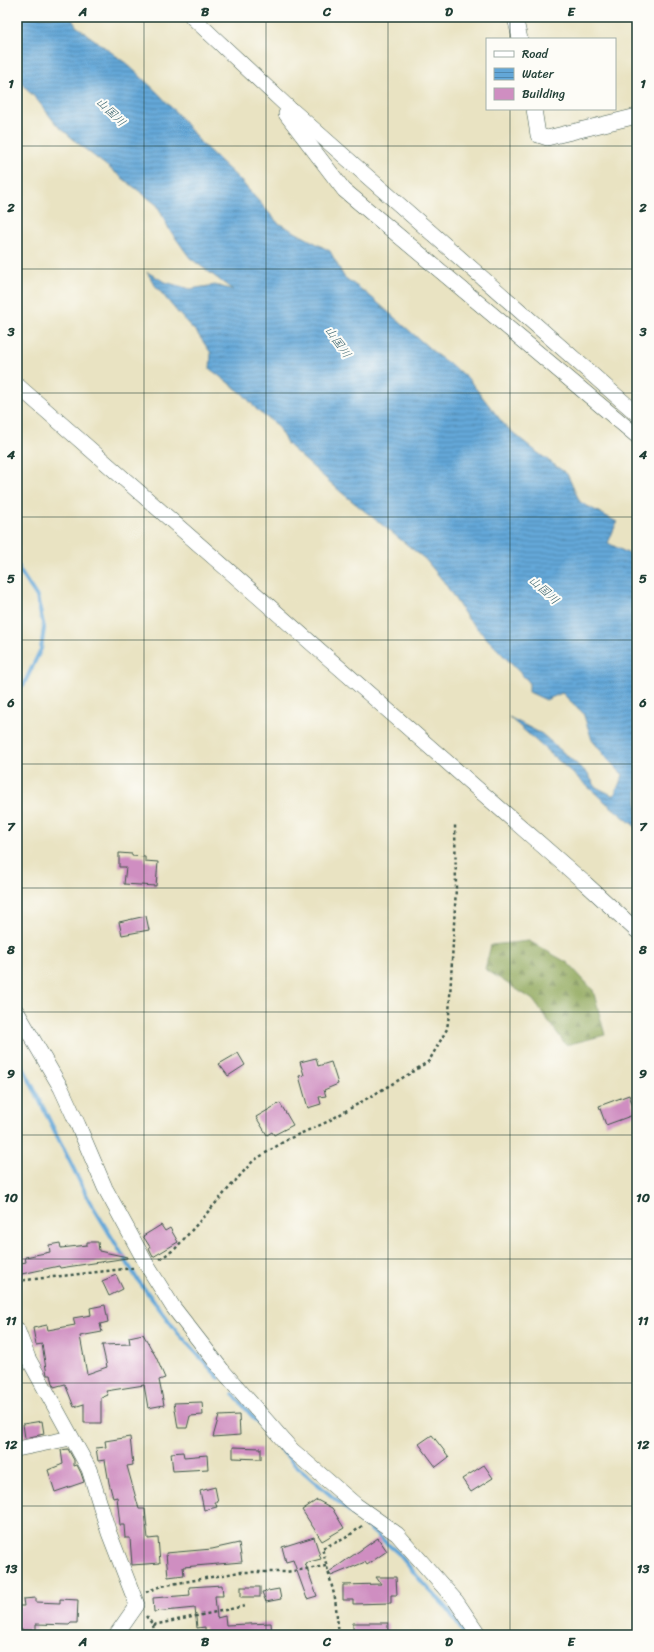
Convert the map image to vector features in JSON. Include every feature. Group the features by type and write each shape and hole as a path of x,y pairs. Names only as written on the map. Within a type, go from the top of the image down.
{"street":[{"path":"192,17 289,108 637,414"},
{"path":"515,17 520,38"},
{"path":"289,108 286,114 344,190 637,436"},
{"path":"534,110 538,135 547,138 637,116"},
{"path":"17,385 580,878 637,931"},
{"path":"17,1012 61,1088 104,1188 148,1267 173,1307 222,1370 292,1450 356,1504 397,1534 456,1602 479,1635"},
{"path":"17,1329 28,1358 89,1469 109,1533 135,1601 116,1635"},
{"path":"17,1449 71,1438"}],"path":[{"path":"17,1281 103,1270 148,1267 175,1249 253,1161 288,1140 327,1122 429,1060 446,1029 449,1015 456,888 455,825"},
{"path":"339,1635 335,1598 322,1548 344,1539 374,1518"},
{"path":"155,1635 153,1625 135,1601 161,1586 240,1572 286,1572 326,1566"},
{"path":"153,1625 245,1606"}],"green space":[{"path":"529,941 568,963 593,990 605,1035 566,1045 533,1000 485,969 491,945"}],"water":[{"name":"山国川","path":"17,17 71,17 76,26 127,64 158,93 182,119 200,142 240,180 278,223 330,251 344,277 370,296 437,355 466,376 506,427 567,474 580,502 617,522 608,543 637,558 637,828 604,801 509,717 542,734 587,773 596,787 614,796 623,775 592,740 583,713 562,693 546,700 529,692 529,682 468,619 444,582 425,559 342,493 288,445 276,424 259,412 243,394 210,369 211,353 197,333 154,284 147,272 165,282 190,289 215,285 233,290 190,258 169,229 157,205 81,146 56,124 17,78"}],"building":[{"path":"119,853 145,857 145,861 158,862 156,886 124,884 126,867 119,867"},
{"path":"146,916 149,930 122,935 119,922"},
{"path":"238,1053 245,1065 228,1076 219,1064"},
{"path":"316,1058 318,1066 331,1062 338,1084 324,1090 326,1096 319,1097 321,1104 308,1108 299,1076 304,1075 300,1062"},
{"path":"629,1095 636,1114 606,1125 599,1106"},
{"path":"280,1103 293,1125 274,1135 272,1132 267,1135 256,1117"},
{"path":"161,1225 165,1231 170,1228 178,1242 153,1257 149,1249 150,1247 143,1236"},
{"path":"87,1242 98,1242 99,1251 127,1258 60,1268 59,1266 17,1275 17,1264 26,1262 25,1257 50,1252 49,1245 60,1243 61,1248 87,1245"},
{"path":"116,1275 123,1289 109,1296 102,1281"},
{"path":"105,1305 108,1322 100,1324 102,1332 80,1336 87,1374 107,1367 102,1345 130,1344 129,1337 143,1334 156,1357 165,1378 159,1380 164,1405 148,1408 144,1385 106,1391 108,1395 101,1398 101,1423 84,1423 84,1404 74,1407 65,1384 54,1387 51,1375 47,1375 42,1344 36,1345 33,1328 47,1325 48,1330 75,1325 73,1318 91,1315 90,1308"},
{"path":"202,1402 203,1415 190,1416 187,1428 178,1428 174,1403"},
{"path":"239,1415 240,1435 213,1437 219,1416"},
{"path":"42,1421 44,1434 25,1438 23,1424"},
{"path":"432,1435 449,1457 436,1467 419,1444"},
{"path":"130,1437 133,1465 127,1466 139,1509 145,1509 148,1539 158,1538 160,1563 132,1565 130,1538 125,1538 124,1525 120,1525 117,1497 113,1498 105,1460 98,1461 96,1448 106,1447 105,1441"},
{"path":"233,1447 261,1448 261,1459 233,1458"},
{"path":"68,1449 74,1460 74,1466 77,1465 84,1482 55,1492 48,1470 63,1464 61,1450"},
{"path":"183,1452 184,1457 207,1455 208,1469 173,1471 171,1453"},
{"path":"484,1465 493,1478 471,1492 462,1479"},
{"path":"215,1487 218,1502 215,1502 217,1507 204,1510 200,1491"},
{"path":"317,1500 332,1508 344,1528 322,1541 302,1510"},
{"path":"314,1537 321,1559 305,1563 317,1596 307,1599 293,1560 286,1562 282,1547"},
{"path":"378,1538 387,1551 367,1565 365,1562 331,1576 329,1572"},
{"path":"239,1543 242,1562 183,1567 184,1575 168,1577 166,1553 212,1549"},
{"path":"376,1577 396,1577 397,1595 391,1595 391,1603 353,1604 353,1600 343,1600 343,1585 381,1584"},
{"path":"222,1585 223,1596 215,1596 217,1618 225,1616 226,1625 271,1623 272,1635 205,1635 205,1627 197,1628 195,1608 154,1612 153,1598 190,1595 189,1587"},
{"path":"241,1587 260,1587 260,1597 241,1597"},
{"path":"279,1589 281,1599 266,1602 262,1592"},
{"path":"36,1598 36,1602 60,1603 60,1599 78,1600 77,1623 71,1623 69,1625 36,1624 36,1630 17,1630 17,1606 24,1606 23,1599"},
{"path":"353,1623 388,1623 388,1634 353,1635"}],"waterway":[{"path":"17,565 19,567 19,571 37,597 44,628 41,649 24,684 17,690"},
{"path":"17,1055 89,1200 137,1279 178,1333 219,1378"},
{"path":"233,1394 293,1463 398,1553 421,1581 446,1607 465,1635"}]}
